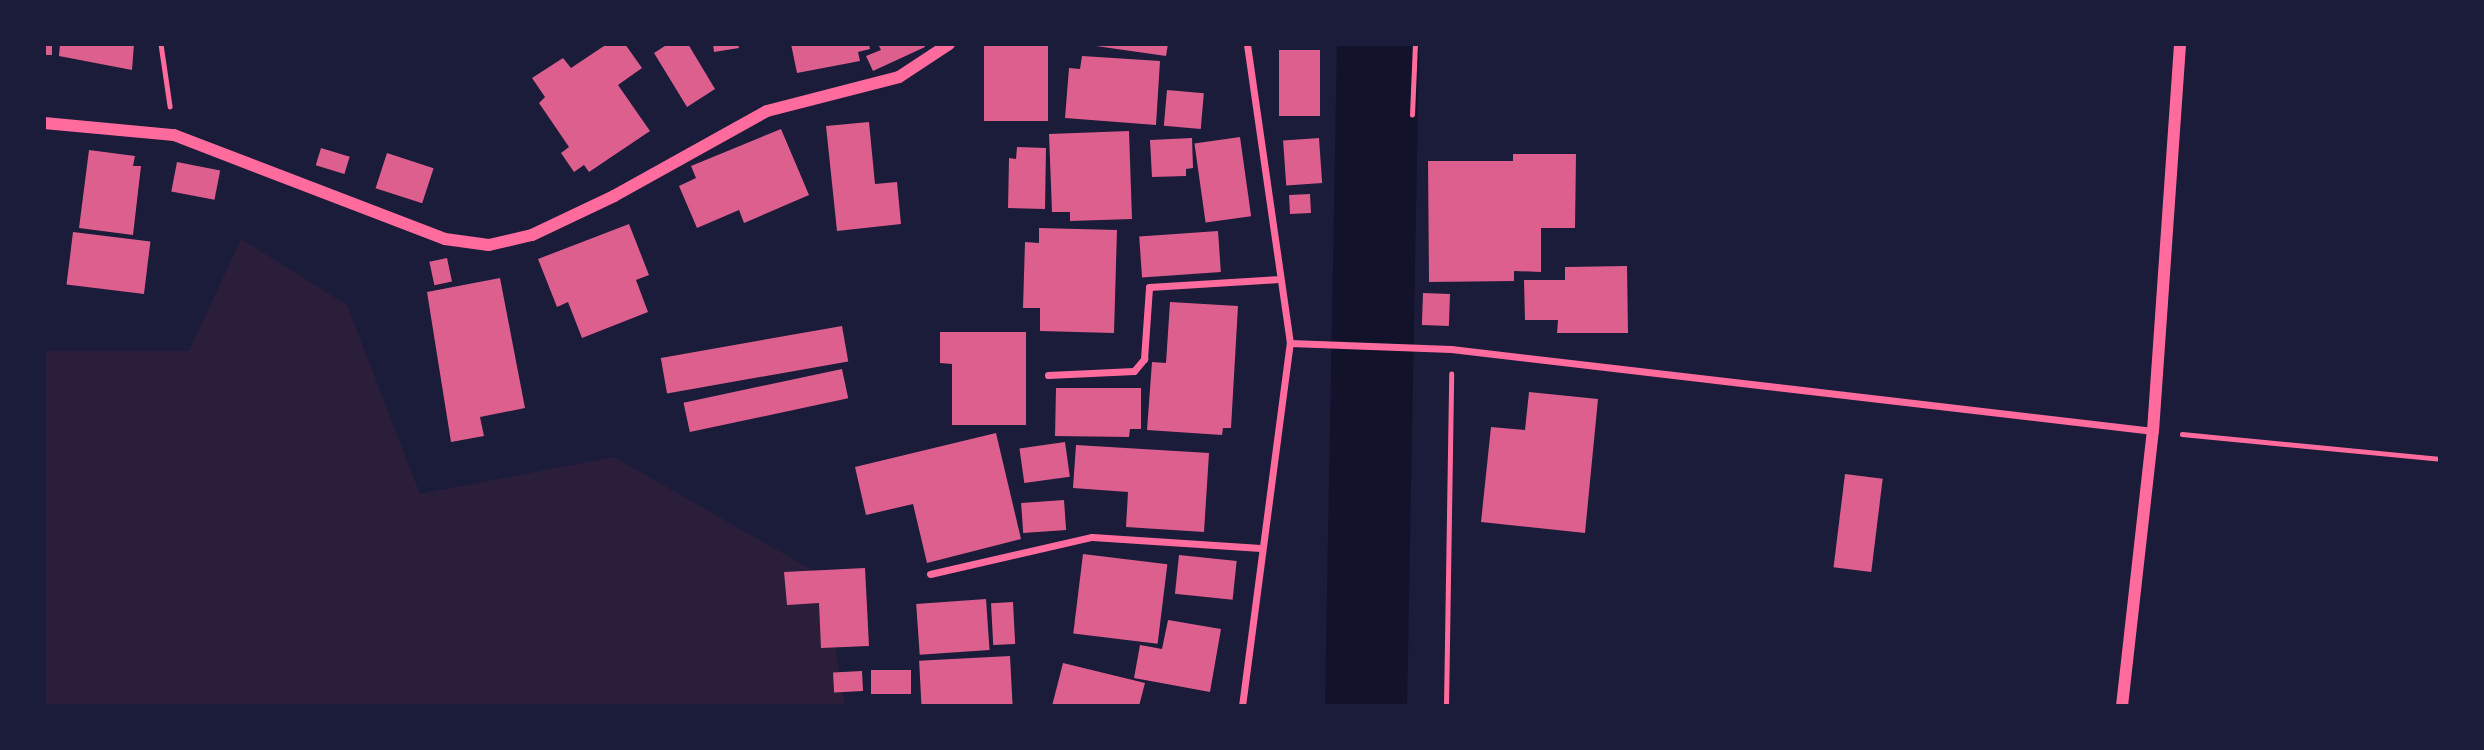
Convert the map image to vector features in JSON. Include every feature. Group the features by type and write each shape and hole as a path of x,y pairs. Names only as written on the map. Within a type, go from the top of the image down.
{"street":[{"path":"44,122 174,135 445,239 489,245 532,235 614,196 768,111 899,77 949,44"},
{"path":"1242,706 1290,343 1278,279 1247,44"},
{"path":"2122,706 2153,431 2180,44"},
{"path":"1048,375 1135,371 1144,359 1149,287 1278,279"},
{"path":"1290,343 1399,344 1451,349 2153,431"},
{"path":"930,574 1092,537 1261,548"}],"path":[{"path":"161,44 174,135"},
{"path":"1412,115 1415,44"},
{"path":"1447,706 1451,349"},
{"path":"2153,431 2440,459"}],"shaded area":[{"path":"241,239 347,305 420,494 614,457 823,576 845,706 44,706 44,351 189,351"}],"building":[{"path":"44,44 52,44 52,55 44,55"},
{"path":"60,44 134,44 132,70 59,56"},
{"path":"607,44 625,44 642,68 618,85 650,131 589,172 584,165 574,172 561,153 569,147 539,103 545,97 532,78 563,58 571,68"},
{"path":"668,44 688,44 715,89 687,107 654,53"},
{"path":"713,44 738,44 739,48 714,52"},
{"path":"791,44 869,44 870,49 858,52 860,61 797,73"},
{"path":"878,44 924,44 925,47 873,71 866,56 881,50"},
{"path":"984,44 1048,44 1048,121 984,121"},
{"path":"1082,44 1168,44 1166,56"},
{"path":"1279,50 1320,50 1320,116 1279,116"},
{"path":"1082,56 1160,61 1156,125 1065,118 1069,68 1080,69"},
{"path":"1167,90 1204,93 1201,129 1164,126"},
{"path":"869,122 875,184 897,182 901,224 837,231 826,126"},
{"path":"781,129 809,195 744,223 739,210 697,228 679,186 696,178 691,166"},
{"path":"1129,131 1132,219 1070,221 1070,212 1052,212 1049,134"},
{"path":"1240,137 1251,216 1206,223 1194,143"},
{"path":"1192,138 1193,168 1186,169 1186,176 1152,177 1150,140"},
{"path":"1319,138 1322,183 1286,185 1283,141"},
{"path":"1017,147 1046,148 1045,209 1008,208 1009,158 1016,159"},
{"path":"321,148 350,157 344,174 316,165"},
{"path":"89,150 135,156 133,166 141,166 133,235 79,228"},
{"path":"387,153 434,168 422,203 376,188"},
{"path":"1513,154 1576,154 1575,228 1541,228 1541,272 1514,271 1514,281 1429,282 1428,161 1513,161"},
{"path":"177,162 220,170 214,200 171,191"},
{"path":"1310,194 1311,213 1290,214 1289,195"},
{"path":"629,224 649,275 636,280 648,312 582,338 568,302 557,307 538,259"},
{"path":"1039,228 1117,230 1114,333 1040,331 1040,308 1023,308 1025,242 1039,243"},
{"path":"1218,231 1221,272 1142,277 1139,237"},
{"path":"73,232 150,242 144,294 67,285"},
{"path":"447,258 452,281 434,285 429,262"},
{"path":"1627,266 1628,333 1557,333 1558,320 1525,320 1524,280 1565,280 1565,267"},
{"path":"500,278 525,408 480,417 484,436 451,442 427,292"},
{"path":"1423,293 1450,294 1449,326 1422,325"},
{"path":"1170,302 1238,306 1231,428 1223,428 1222,435 1147,430 1152,362 1166,363"},
{"path":"842,326 848,361 667,393 661,358"},
{"path":"940,332 1026,332 1026,425 952,425 952,364 940,363"},
{"path":"842,369 848,398 690,432 684,403"},
{"path":"1056,388 1141,388 1141,429 1130,429 1129,437 1055,436"},
{"path":"1529,392 1598,399 1585,533 1481,522 1491,427 1525,430"},
{"path":"996,433 1021,539 927,563 913,504 866,515 855,467"},
{"path":"1065,442 1070,477 1024,483 1019,448"},
{"path":"1076,445 1209,453 1204,532 1126,527 1128,492 1073,488"},
{"path":"1845,474 1883,479 1871,572 1834,567"},
{"path":"1064,500 1066,530 1023,533 1021,503"},
{"path":"1083,554 1167,564 1158,644 1073,633"},
{"path":"1179,555 1237,561 1233,600 1175,594"},
{"path":"865,568 869,646 821,648 819,603 787,605 784,572"},
{"path":"986,599 990,650 920,655 916,604"},
{"path":"1013,602 1015,644 993,645 991,603"},
{"path":"1168,620 1221,629 1210,692 1134,678 1140,645 1162,649"},
{"path":"1010,656 1013,706 921,706 919,661"},
{"path":"1063,663 1145,683 1139,706 1052,706"},
{"path":"871,670 911,670 911,694 871,694"},
{"path":"862,671 863,691 834,692 833,673"}],"waterway":[{"path":"1366,706 1378,44"}]}
